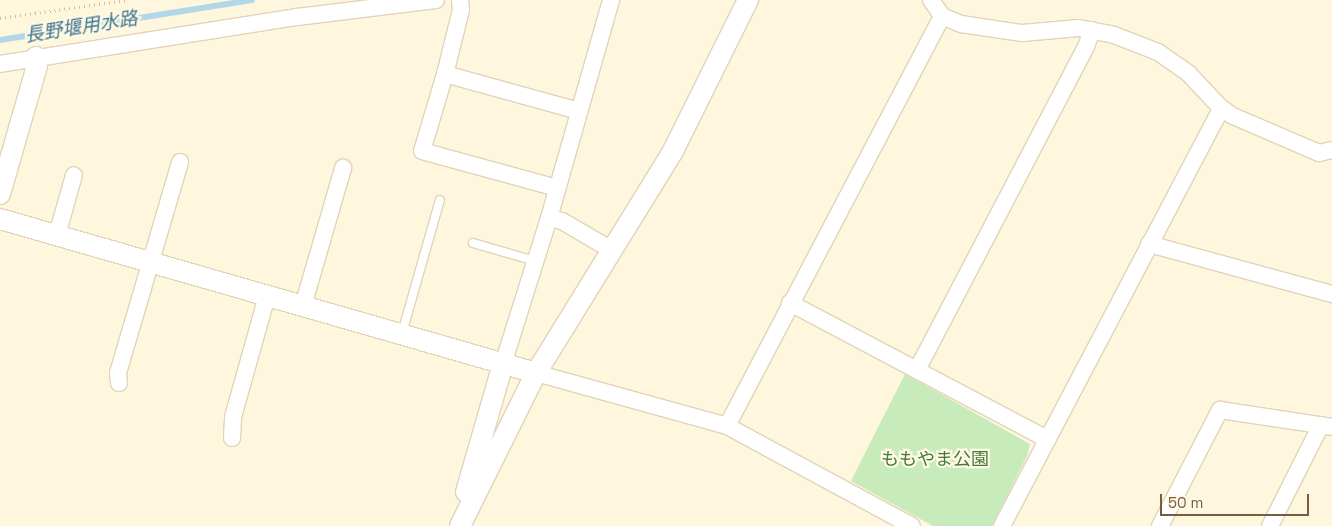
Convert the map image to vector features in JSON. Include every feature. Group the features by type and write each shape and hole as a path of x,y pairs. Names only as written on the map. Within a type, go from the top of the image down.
{"street":[{"path":"0,64 297,17 436,0"},
{"path":"460,0 461,10 445,74 422,151 557,188"},
{"path":"460,526 476,453 549,218 611,0"},
{"path":"460,526 536,373 610,249 673,151 748,0"},
{"path":"931,0 942,16 961,24 1022,33 1067,27 1092,30 1158,52 1188,74 1221,108 1319,153 1332,150"},
{"path":"726,426 942,16"},
{"path":"917,370 1086,47 1092,30"},
{"path":"0,194 37,66 36,57"},
{"path":"445,74 579,111"},
{"path":"1002,526 1148,244 1221,108"},
{"path":"119,383 118,373 180,162"},
{"path":"303,306 343,168"},
{"path":"57,235 74,175"},
{"path":"549,218 562,221 610,249"},
{"path":"0,219 503,364 726,426 893,522 912,526"},
{"path":"1148,244 1332,294"},
{"path":"232,438 233,417 268,296"},
{"path":"790,303 1047,438"},
{"path":"1163,525 1220,410 1327,426 1270,526"}],"lane":[{"path":"402,335 440,200"},
{"path":"473,243 535,261"}],"path":[{"path":"0,18 127,0"}],"green space":[{"name":"ももやま公園","path":"905,374 1030,444 1027,456 992,526 933,526 851,481"}],"waterway":[{"name":"長野堰用水路","path":"0,40 252,0"}]}
